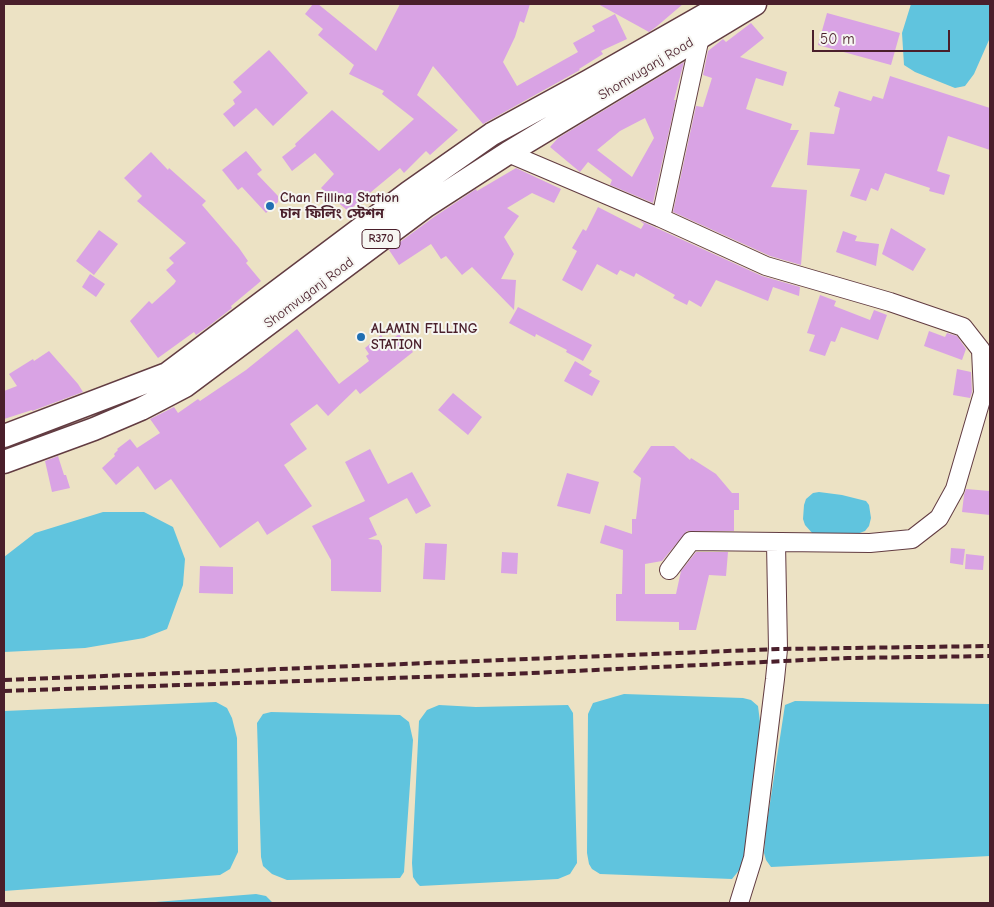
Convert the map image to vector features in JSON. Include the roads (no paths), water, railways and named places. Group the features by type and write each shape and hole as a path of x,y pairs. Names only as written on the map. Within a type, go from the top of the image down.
{"main road":[{"name":"Shomvuganj Road","path":"4,462 141,410 185,386 426,206 508,153 755,4"},
{"name":"Shomvuganj Road","path":"4,436 167,374 408,193 492,134 712,8"}],"street":[{"path":"661,218 700,37"},
{"path":"508,153 661,218 766,266 890,302 962,327 981,350 983,393 955,488 939,518 912,539 870,543 691,541 669,570"},
{"path":"739,903 753,858 775,679 778,649 776,543"}],"water":[{"path":"911,4 990,4 989,40 974,74 965,86 955,88 915,72 904,65 902,33"},
{"path":"819,492 866,501 869,505 871,518 869,526 865,531 857,534 813,534 805,525 803,519 804,505 806,499 813,493"},
{"path":"103,512 144,512 173,527 185,559 183,585 167,629 144,638 85,648 4,652 4,557 35,533"},
{"path":"624,694 743,698 751,700 758,706 760,722 750,843 741,868 732,879 600,874 592,869 589,864 587,853 588,714 593,703"},
{"path":"795,701 990,704 990,856 771,867 764,853 766,829 785,705"},
{"path":"216,702 227,708 232,718 237,738 238,852 230,869 220,875 4,891 4,711"},
{"path":"439,705 476,707 568,705 573,713 577,863 570,874 558,879 420,886 417,883 413,877 412,863 419,721 427,710"},
{"path":"271,712 400,715 409,722 413,740 404,872 400,878 287,880 272,874 263,866 261,857 257,723 263,714"},
{"path":"256,894 266,896 273,903 143,903"}],"railway":[{"path":"4,680 778,649 990,646"},
{"path":"4,691 511,674 848,658 990,656"}],"place":[{"name":"Chan Filling Station চান ফিলিং স্টেশন","path":"270,206"},
{"name":"ALAMIN FILLING STATION","path":"361,337"}]}
